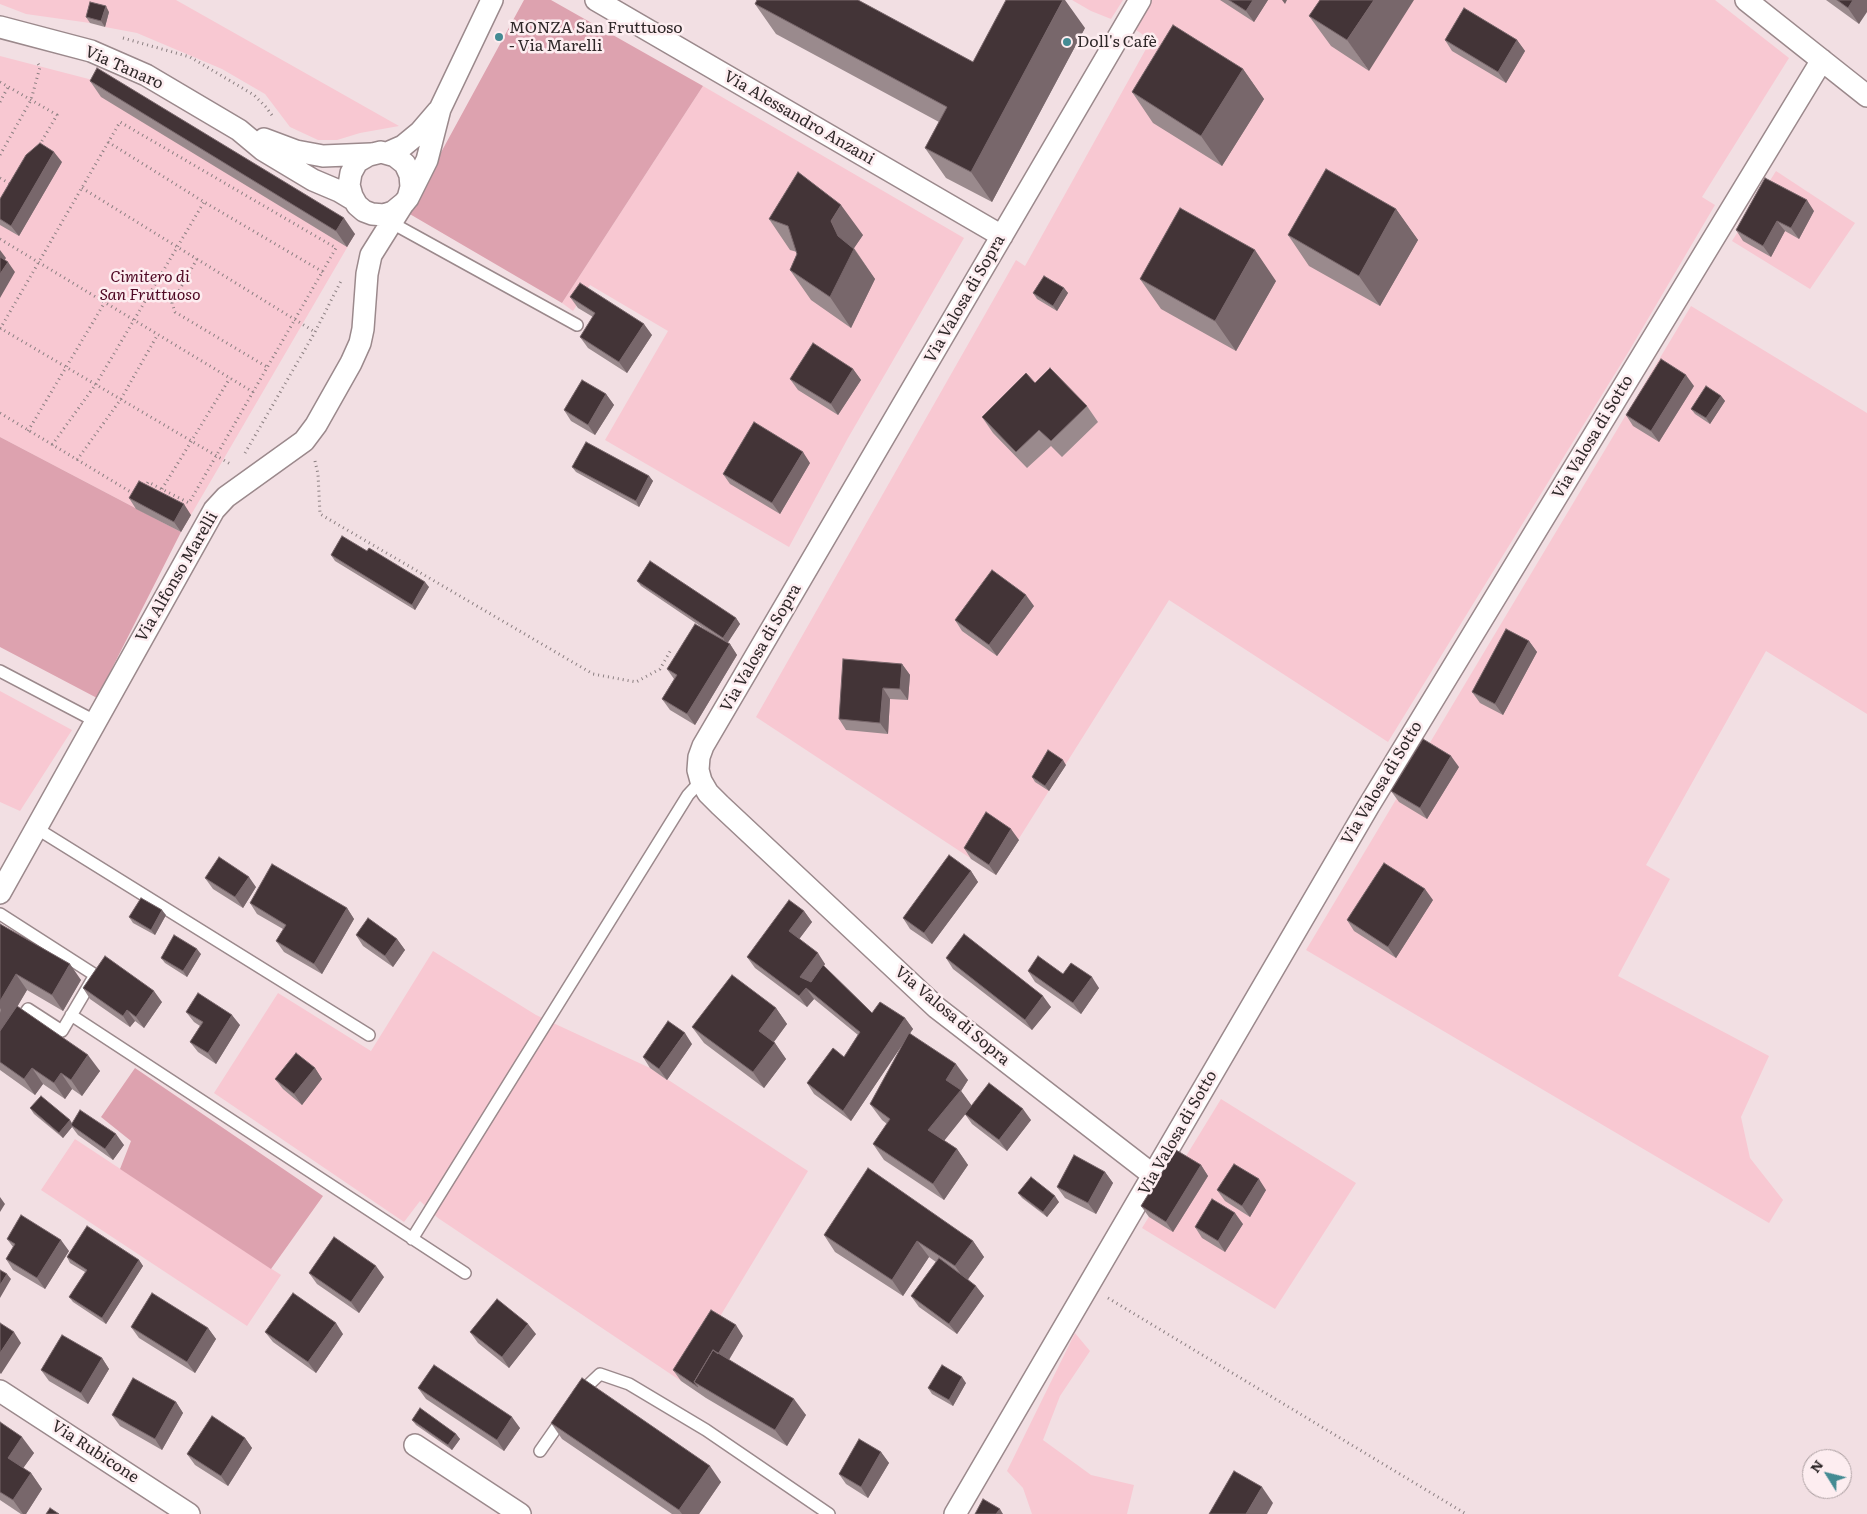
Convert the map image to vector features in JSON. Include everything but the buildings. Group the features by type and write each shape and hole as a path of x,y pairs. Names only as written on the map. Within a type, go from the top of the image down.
{"street":[{"name":"Via Alfonso Marelli","path":"369,265 427,160 440,109 492,0"},
{"name":"Via Alessandro Anzani","path":"596,0 1002,236"},
{"name":"Via Valosa di Sopra","path":"1140,0 703,746 698,757 698,770 701,781 708,793 720,805 937,1008 1153,1175"},
{"path":"1746,0 1867,96"},
{"name":"Via Tanaro","path":"0,27 91,51 146,75 239,130 263,150 313,180 339,191 359,205"},
{"name":"Via Valosa di Sotto","path":"955,1514 1368,806 1822,60"},
{"name":"Via Alfonso Marelli","path":"0,892 218,505 226,496 304,441 351,363 360,343 363,329 369,265 370,228 349,188 351,173 359,160 403,146 420,132 440,109"},
{"name":"Via Tanaro","path":"239,130 284,147 315,155 333,157 379,154"},
{"name":"Via Alfonso Marelli","path":"379,154 401,161 408,170 411,183 406,201"},
{"path":"359,205 373,214 384,215 394,212 406,201"},
{"name":"Via Rubicone","path":"0,1390 189,1514"},
{"path":"414,1445 520,1514"}],"lane":[{"path":"392,223 577,325"},
{"path":"0,671 95,721"},
{"path":"412,1239 688,795 701,781"},
{"path":"36,828 369,1035"},
{"path":"0,914 95,975 62,1031 28,1009 9,1037"},
{"path":"71,1015 464,1273"},
{"path":"540,1451 582,1390 600,1374 630,1384 706,1430 829,1514"}],"path":[{"path":"0,82 57,115 38,147"},
{"path":"0,102 8,87"},
{"path":"0,155 31,100"},
{"path":"144,490 148,482 189,503 216,456 253,392 267,367 323,272 336,248 120,122 0,328 96,384 192,442 216,456 236,468"},
{"path":"108,142 204,202 323,272"},
{"path":"0,178 15,186"},
{"path":"82,188 296,318 315,332"},
{"path":"52,445 96,384 204,202"},
{"path":"0,239 253,392"},
{"path":"197,259 172,303 175,312 267,367"},
{"path":"242,459 315,332 346,271"},
{"path":"28,430 105,302"},
{"path":"77,460 121,399 158,334"},
{"path":"162,489 230,378"},
{"path":"0,413 139,497"},
{"path":"309,435 318,474 320,514 593,674 636,682 660,669 672,648"},
{"path":"1088,1286 1466,1514"}],"green space":[{"path":"0,0 176,0 399,126 360,133 337,140 318,140 290,127 265,94 222,69 137,33 105,27 109,12 90,23 26,14 0,4"},
{"path":"1072,0 1123,0 1111,19 1091,11"},
{"path":"1152,0 1715,0 1789,58 1702,197 1715,205 1629,351 1388,742 1169,600 996,875 756,717 1016,260 1025,266 1151,40 1136,30"},
{"name":"Cimitero di San Fruttuoso","path":"0,56 108,84 355,234 181,532 0,437"},
{"path":"703,86 964,238 848,438 789,547 605,440 668,331 590,285 573,311 562,303"},
{"path":"1776,171 1855,223 1810,289 1732,241"},
{"path":"1691,306 1867,413 1867,714 1766,651 1646,865 1670,879 1618,976 1769,1056 1741,1117 1750,1158 1783,1200 1769,1223 1306,950"},
{"path":"0,691 72,730 20,811 0,802"},
{"path":"433,951 536,1015 650,1068 808,1171 681,1381 438,1218 420,1201 404,1222 214,1093 278,993 371,1051"},
{"path":"1221,1099 1356,1183 1275,1309 1142,1228"},
{"path":"75,1139 281,1275 247,1326 41,1190"},
{"path":"1075,1333 1090,1351 1060,1396 1043,1440 1091,1475 1134,1485 1127,1514 1032,1514 1023,1488 1007,1471"}],"shaded area":[{"path":"524,0 551,0 703,86 562,303 408,213"},
{"path":"0,437 181,532 97,698 0,647"},
{"path":"135,1068 323,1196 271,1269 120,1169 131,1141 101,1117"}],"place":[{"name":"MONZA San Fruttuoso - Via Marelli","path":"499,37"},
{"name":"Doll's Cafè","path":"1067,42"}]}
